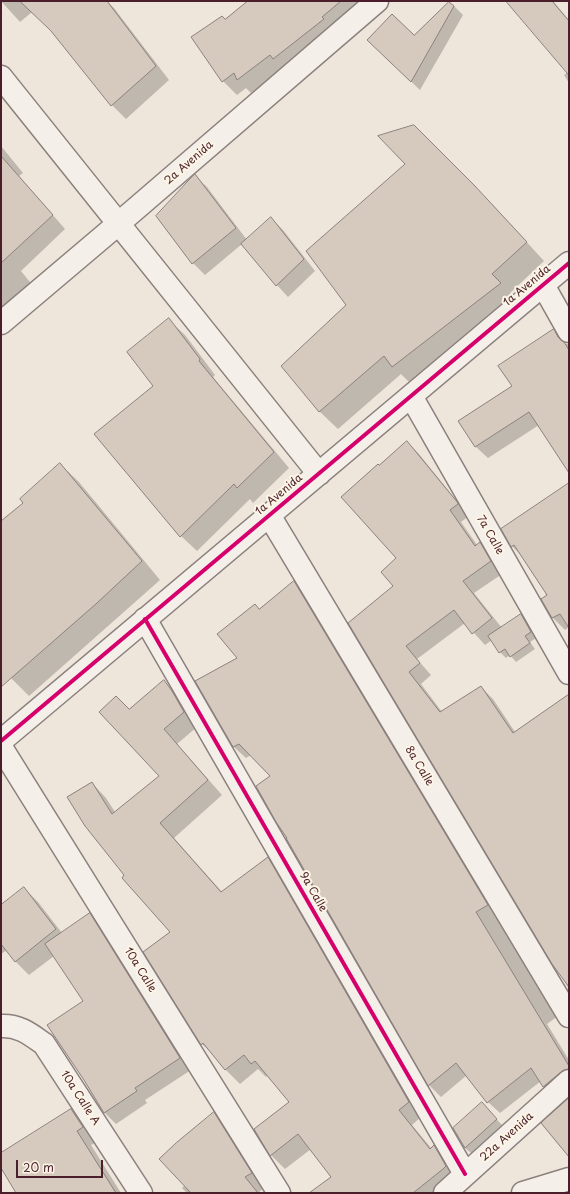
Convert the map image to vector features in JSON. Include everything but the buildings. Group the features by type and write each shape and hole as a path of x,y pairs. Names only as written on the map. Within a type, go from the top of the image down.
{"street":[{"name":"2a Avenida","path":"1,323 377,1"},
{"path":"1,77 319,474"},
{"name":"1a Avenida","path":"1,741 569,263"},
{"path":"542,285 569,331"},
{"name":"7a Calle","path":"411,396 569,674"},
{"name":"8a Calle","path":"269,515 569,1016"},
{"name":"9a Calle","path":"145,620 465,1174"},
{"name":"10a Calle","path":"1,747 279,1193"},
{"name":"10a Calle A","path":"1,1026 11,1025 26,1032 44,1044 141,1193"},
{"name":"22a Avenida","path":"445,1193 569,1081"},
{"path":"523,1193 569,1179"}],"cycle path":[{"path":"1,741 569,263"},
{"path":"145,619 465,1174"}]}
